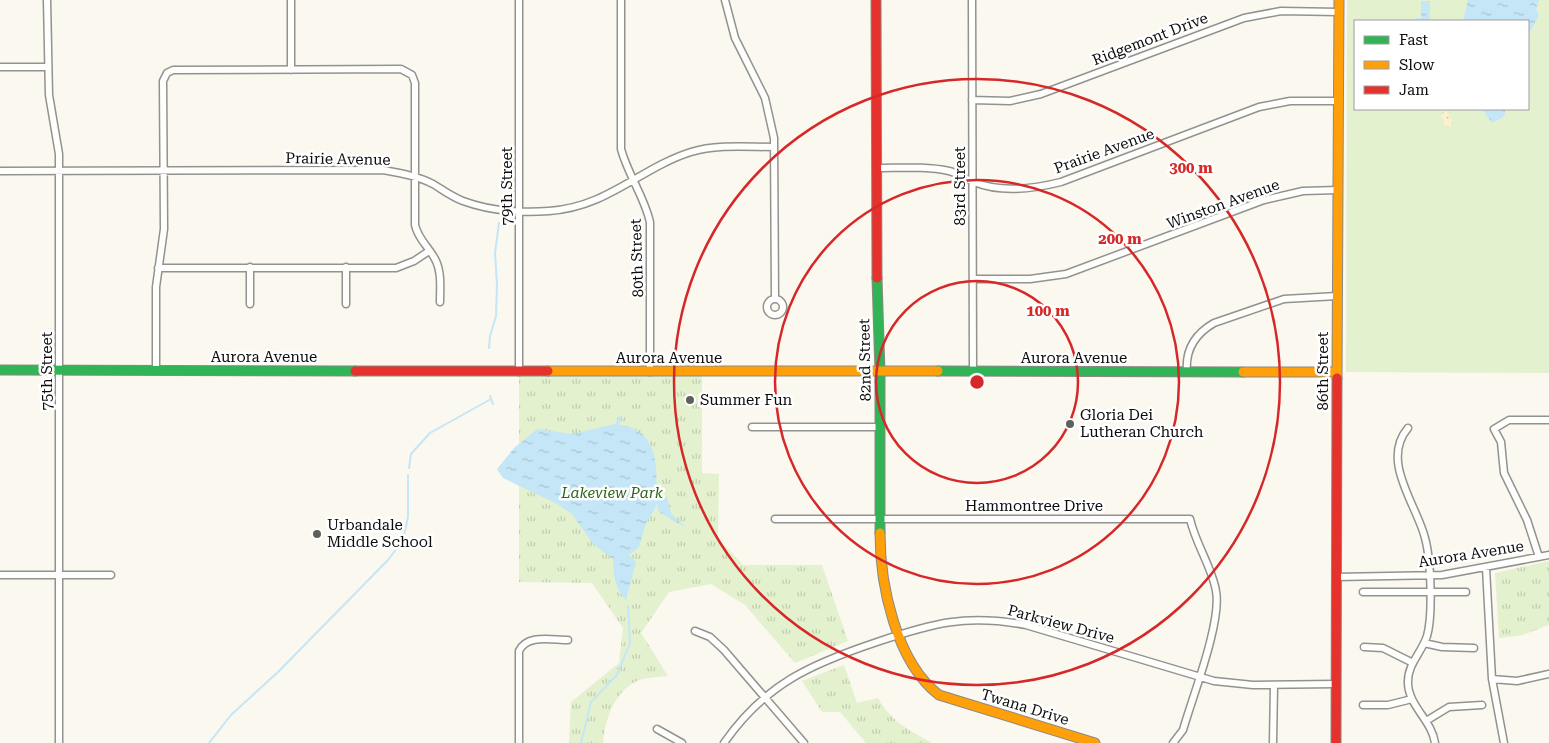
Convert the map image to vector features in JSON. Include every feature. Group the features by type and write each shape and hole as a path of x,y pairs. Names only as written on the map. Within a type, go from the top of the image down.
{"street":[{"name":"75th Street","path":"47,0 48,95 57,134 59,171 59,743"},
{"path":"291,0 291,70"},
{"name":"79th Street","path":"519,0 519,372"},
{"name":"80th Street","path":"621,0 620,142 623,156 646,205 650,222 650,372"},
{"path":"725,0 734,38 770,113 774,146 775,299"},
{"name":"82nd Street","path":"876,0 877,294 880,372 879,519 883,579 890,608 909,662 926,685 946,698"},
{"name":"83rd Street","path":"972,0 973,372"},
{"name":"86th Street","path":"1336,743 1339,0"},
{"name":"Ridgemont Drive","path":"972,100 1010,101 1041,94 1244,18 1281,11 1338,12"},
{"path":"0,67 47,67"},
{"path":"156,370 156,287 164,229 163,81 167,73 173,70 401,69 410,74 415,83 415,225 417,234 439,268 440,302"},
{"name":"Prairie Avenue","path":"876,168 934,168 952,172 972,182 1004,188 1047,186 1259,107 1290,101 1338,101"},
{"name":"Prairie Avenue","path":"0,171 383,170 415,177 475,205 519,211 548,211 581,206 611,194 671,160 692,152 714,148 774,146"},
{"name":"Winston Avenue","path":"973,279 1030,279 1066,274 1264,200 1303,191 1338,190"},
{"path":"158,268 346,268 403,266 429,250"},
{"path":"250,268 250,304"},
{"path":"346,268 346,304"},
{"path":"1187,372 1188,355 1191,346 1196,338 1214,323 1284,299 1338,296"},
{"name":"Aurora Avenue","path":"0,370 1337,372"},
{"path":"1539,557 1527,520 1504,474 1501,442 1494,429 1509,420 1549,420"},
{"path":"752,427 880,427"},
{"path":"1408,428 1400,440 1400,472 1420,520 1426,541 1430,576 1429,625 1424,642 1413,663 1408,681 1412,699 1426,721 1435,743"},
{"name":"Hammontree Drive","path":"775,519 1190,519 1203,558 1213,577 1217,600 1214,624 1198,677"},
{"name":"Aurora Avenue","path":"1336,577 1430,576 1486,568 1549,555"},
{"path":"1486,568 1492,679 1504,743"},
{"path":"0,575 110,575"},
{"path":"1363,592 1466,592"},
{"name":"Parkview Drive","path":"724,743 732,731 765,698 790,678 818,663 900,634 958,620 999,620 1026,624 1198,677 1234,684 1336,684"},
{"path":"695,631 710,637 724,650 804,743"},
{"path":"520,743 519,651 522,646 533,640 568,640"},
{"path":"1424,642 1442,648 1474,648"},
{"path":"1364,647 1383,648 1413,663"},
{"path":"1492,679 1523,680 1549,674"},
{"path":"1173,743 1183,730 1198,677"},
{"path":"1273,743 1274,685"},
{"name":"Twana Drive","path":"946,698 1095,743"},
{"path":"1363,705 1388,705 1412,699"},
{"path":"1426,721 1449,707 1482,706"},
{"path":"657,729 682,743"}],"green space":[{"path":"1347,0 1549,0 1549,373 1346,372"},
{"name":"Lakeview Park","path":"702,371 702,473 719,474 718,538 743,565 822,565 848,641 795,663 745,605 711,584 669,592 641,633 668,676 637,681 622,692 609,716 603,743 569,743 571,702 619,663 623,628 592,583 519,582 519,372"},
{"path":"1549,561 1549,625 1523,635 1499,638 1495,573"},
{"path":"844,665 857,703 878,698 895,719 932,743 866,743 840,712 822,712 802,681"}],"sand":[{"path":"1446,110 1452,120 1450,128 1445,126 1441,115"}],"water":[{"path":"1468,0 1539,0 1536,9 1539,15 1529,34 1529,20 1463,20"},
{"path":"1421,1 1430,1 1430,20 1416,20 1416,18 1421,18"},
{"path":"1483,110 1505,110 1502,118 1492,123"},
{"path":"620,416 622,417 619,425 641,433 647,440 655,460 656,493 667,497 671,513 686,528 659,512 657,504 645,526 639,547 629,555 636,562 626,600 617,586 613,559 593,544 572,514 557,504 503,478 497,469 514,448 537,429 572,434 615,424"}],"waterway":[{"path":"489,348 490,336 496,316 495,253 499,223"},
{"path":"490,396 493,404"},
{"path":"409,468 411,454 430,433 491,399"},
{"path":"209,743 231,715 278,672 388,560 403,540 408,517 408,475"},
{"path":"581,743 591,702 617,675 630,643 628,606"}],"traffic: fast":[{"path":"877,278 880,372 880,533"},
{"path":"0,370 355,371"},
{"path":"938,371 1243,372"}],"traffic: slow":[{"path":"1337,378 1339,0"},
{"path":"548,371 938,371"},
{"path":"1243,372 1337,372"},
{"path":"880,533 883,576 893,621 901,643 924,681 939,695 1095,743"}],"traffic: jam":[{"path":"876,0 877,278"},
{"path":"355,371 548,371"},
{"path":"1336,743 1337,378"}],"place":[{"name":"Summer Fun","path":"690,400"},
{"name":"Gloria Dei Lutheran Church","path":"1070,424"},
{"name":"Urbandale Middle School","path":"317,534"}]}
